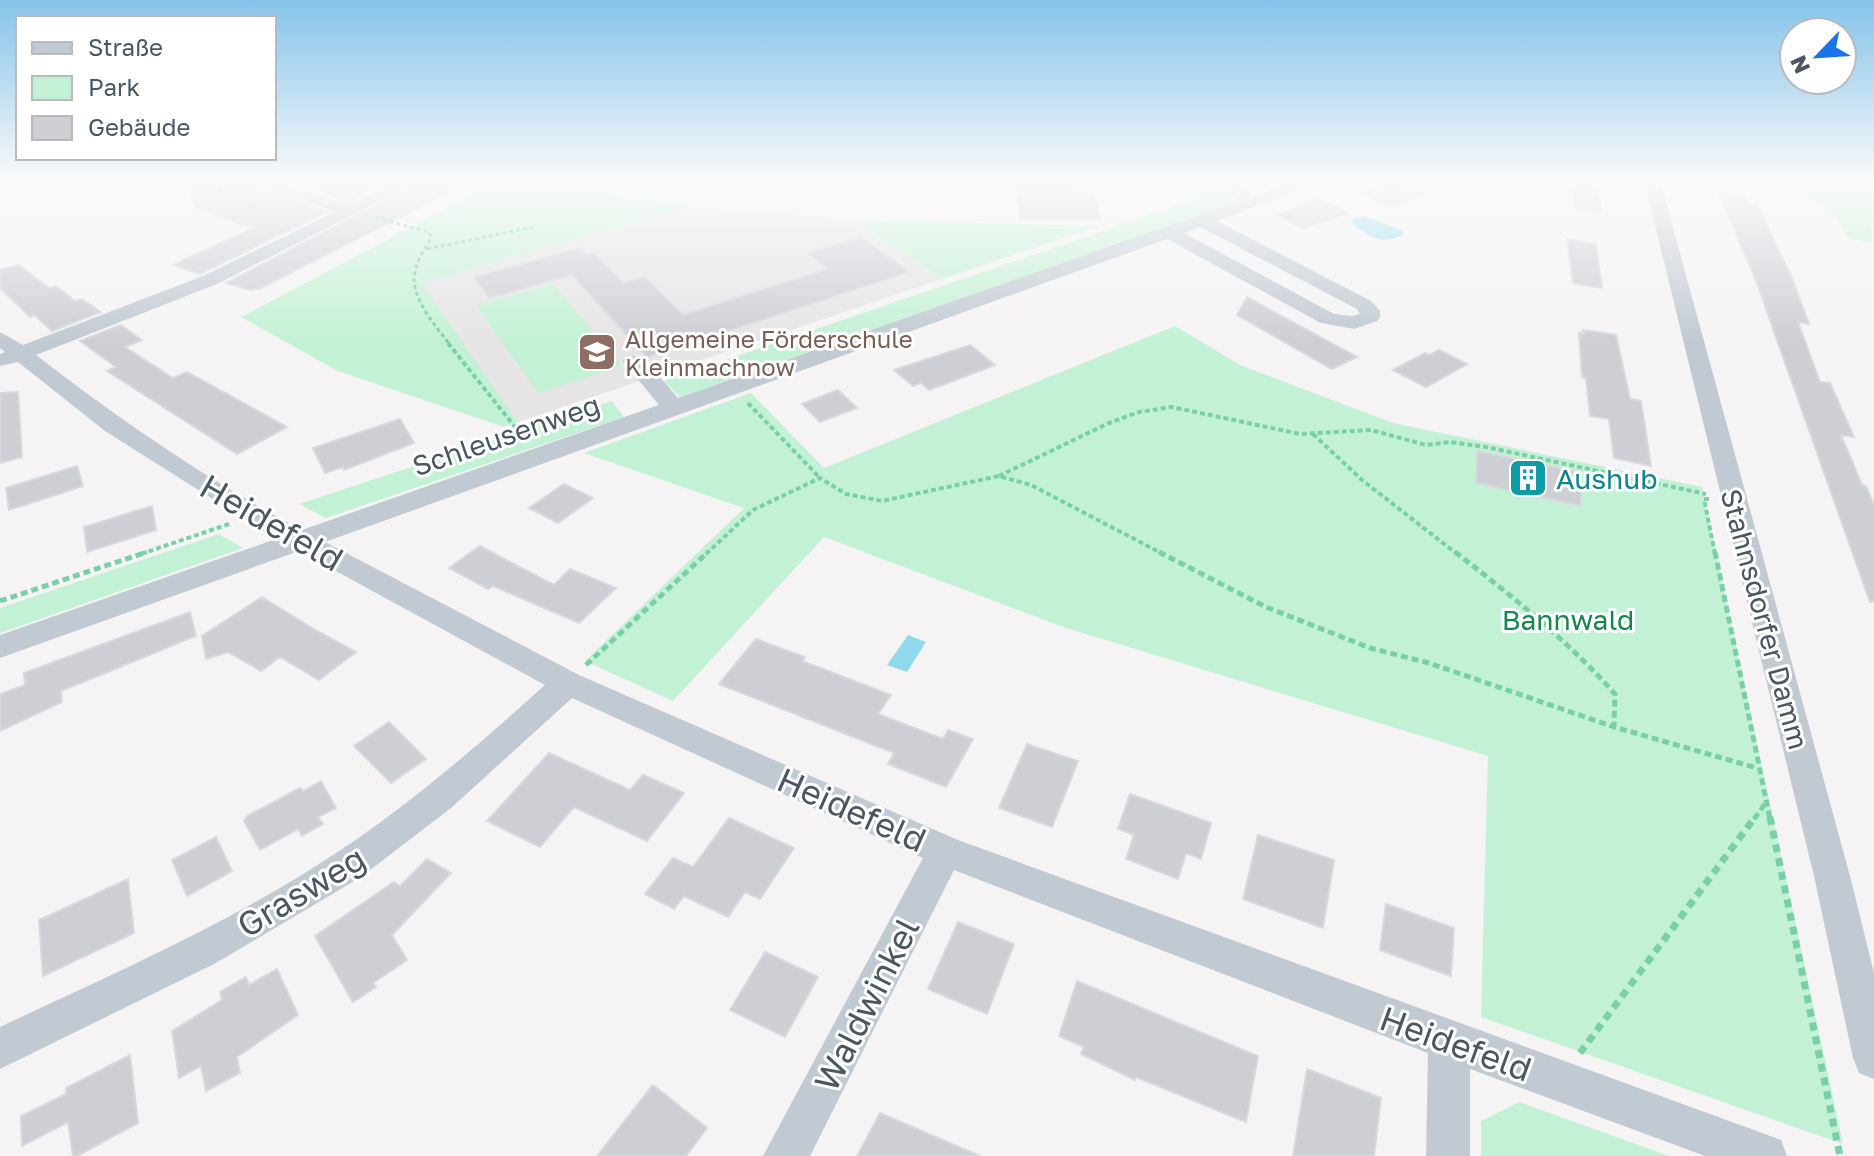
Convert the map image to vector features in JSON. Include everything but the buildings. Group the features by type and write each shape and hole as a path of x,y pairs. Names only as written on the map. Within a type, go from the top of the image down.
{"street":[{"path":"6,351 172,296 303,234"},
{"name":"Schleusenweg","path":"0,647 1163,234"},
{"path":"1172,234 1328,319 1354,323 1370,317 1370,311 1364,305 1227,234"},
{"name":"Stahnsdorfer Damm","path":"1664,234 1721,496 1832,876 1874,1058"},
{"name":"Heidefeld","path":"6,351 113,426 253,515 568,683 945,851 1765,1156"},
{"path":"634,361 675,409"},
{"name":"Grasweg","path":"0,1048 253,922 327,879 392,835 467,776 568,683"},
{"name":"Waldwinkel","path":"785,1156 802,1129 945,851"},
{"path":"1448,1156 1449,1041"}],"path":[{"path":"430,234 426,250 416,266 414,283 425,309 515,427"},
{"path":"426,250 501,234"},
{"path":"734,388 820,478 846,494 882,501 999,476 1109,423 1139,412 1172,407 1284,432 1371,430 1426,445 1450,442 1486,447 1721,496"},
{"path":"1313,433 1362,480 1520,602 1585,660 1615,694 1614,727"},
{"path":"999,476 1031,485 1266,607 1370,648 1429,663 1614,727 1757,768"},
{"path":"568,683 753,510 820,478"},
{"path":"1721,496 1704,499 1757,768 1840,1156"},
{"path":"0,601 253,515"},
{"path":"1560,1081 1765,803"}],"shaded area":[{"name":"Allgemeine Förderschule Kleinmachnow","path":"593,234 875,234 942,279 518,422 420,283"}],"green space":[{"path":"399,234 594,234 421,283 518,422 504,427 338,371 241,317"},
{"path":"875,234 1075,234 942,279"},
{"path":"1095,234 1147,234 680,397 664,381"},
{"path":"1845,234 1872,234 1874,243 1848,239"},
{"path":"553,284 622,366 538,393 476,305"},
{"name":"Bannwald","path":"1175,326 1242,366 1393,423 1702,487 1843,1144 1481,1017 1488,756 1066,628 824,537 673,701 585,661 744,508 584,453 751,393 824,468"},
{"path":"612,401 624,417 326,518 299,504"},
{"path":"219,534 243,548 0,633 0,608"},
{"path":"1519,1102 1669,1156 1481,1156 1481,1121"}],"water":[{"path":"1369,234 1404,235 1388,239"},
{"path":"908,635 926,642 907,672 887,665"}],"place":[{"name":"Allgemeine Förderschule Kleinmachnow","path":"597,352"},
{"name":"Aushub","path":"1528,478"}]}
